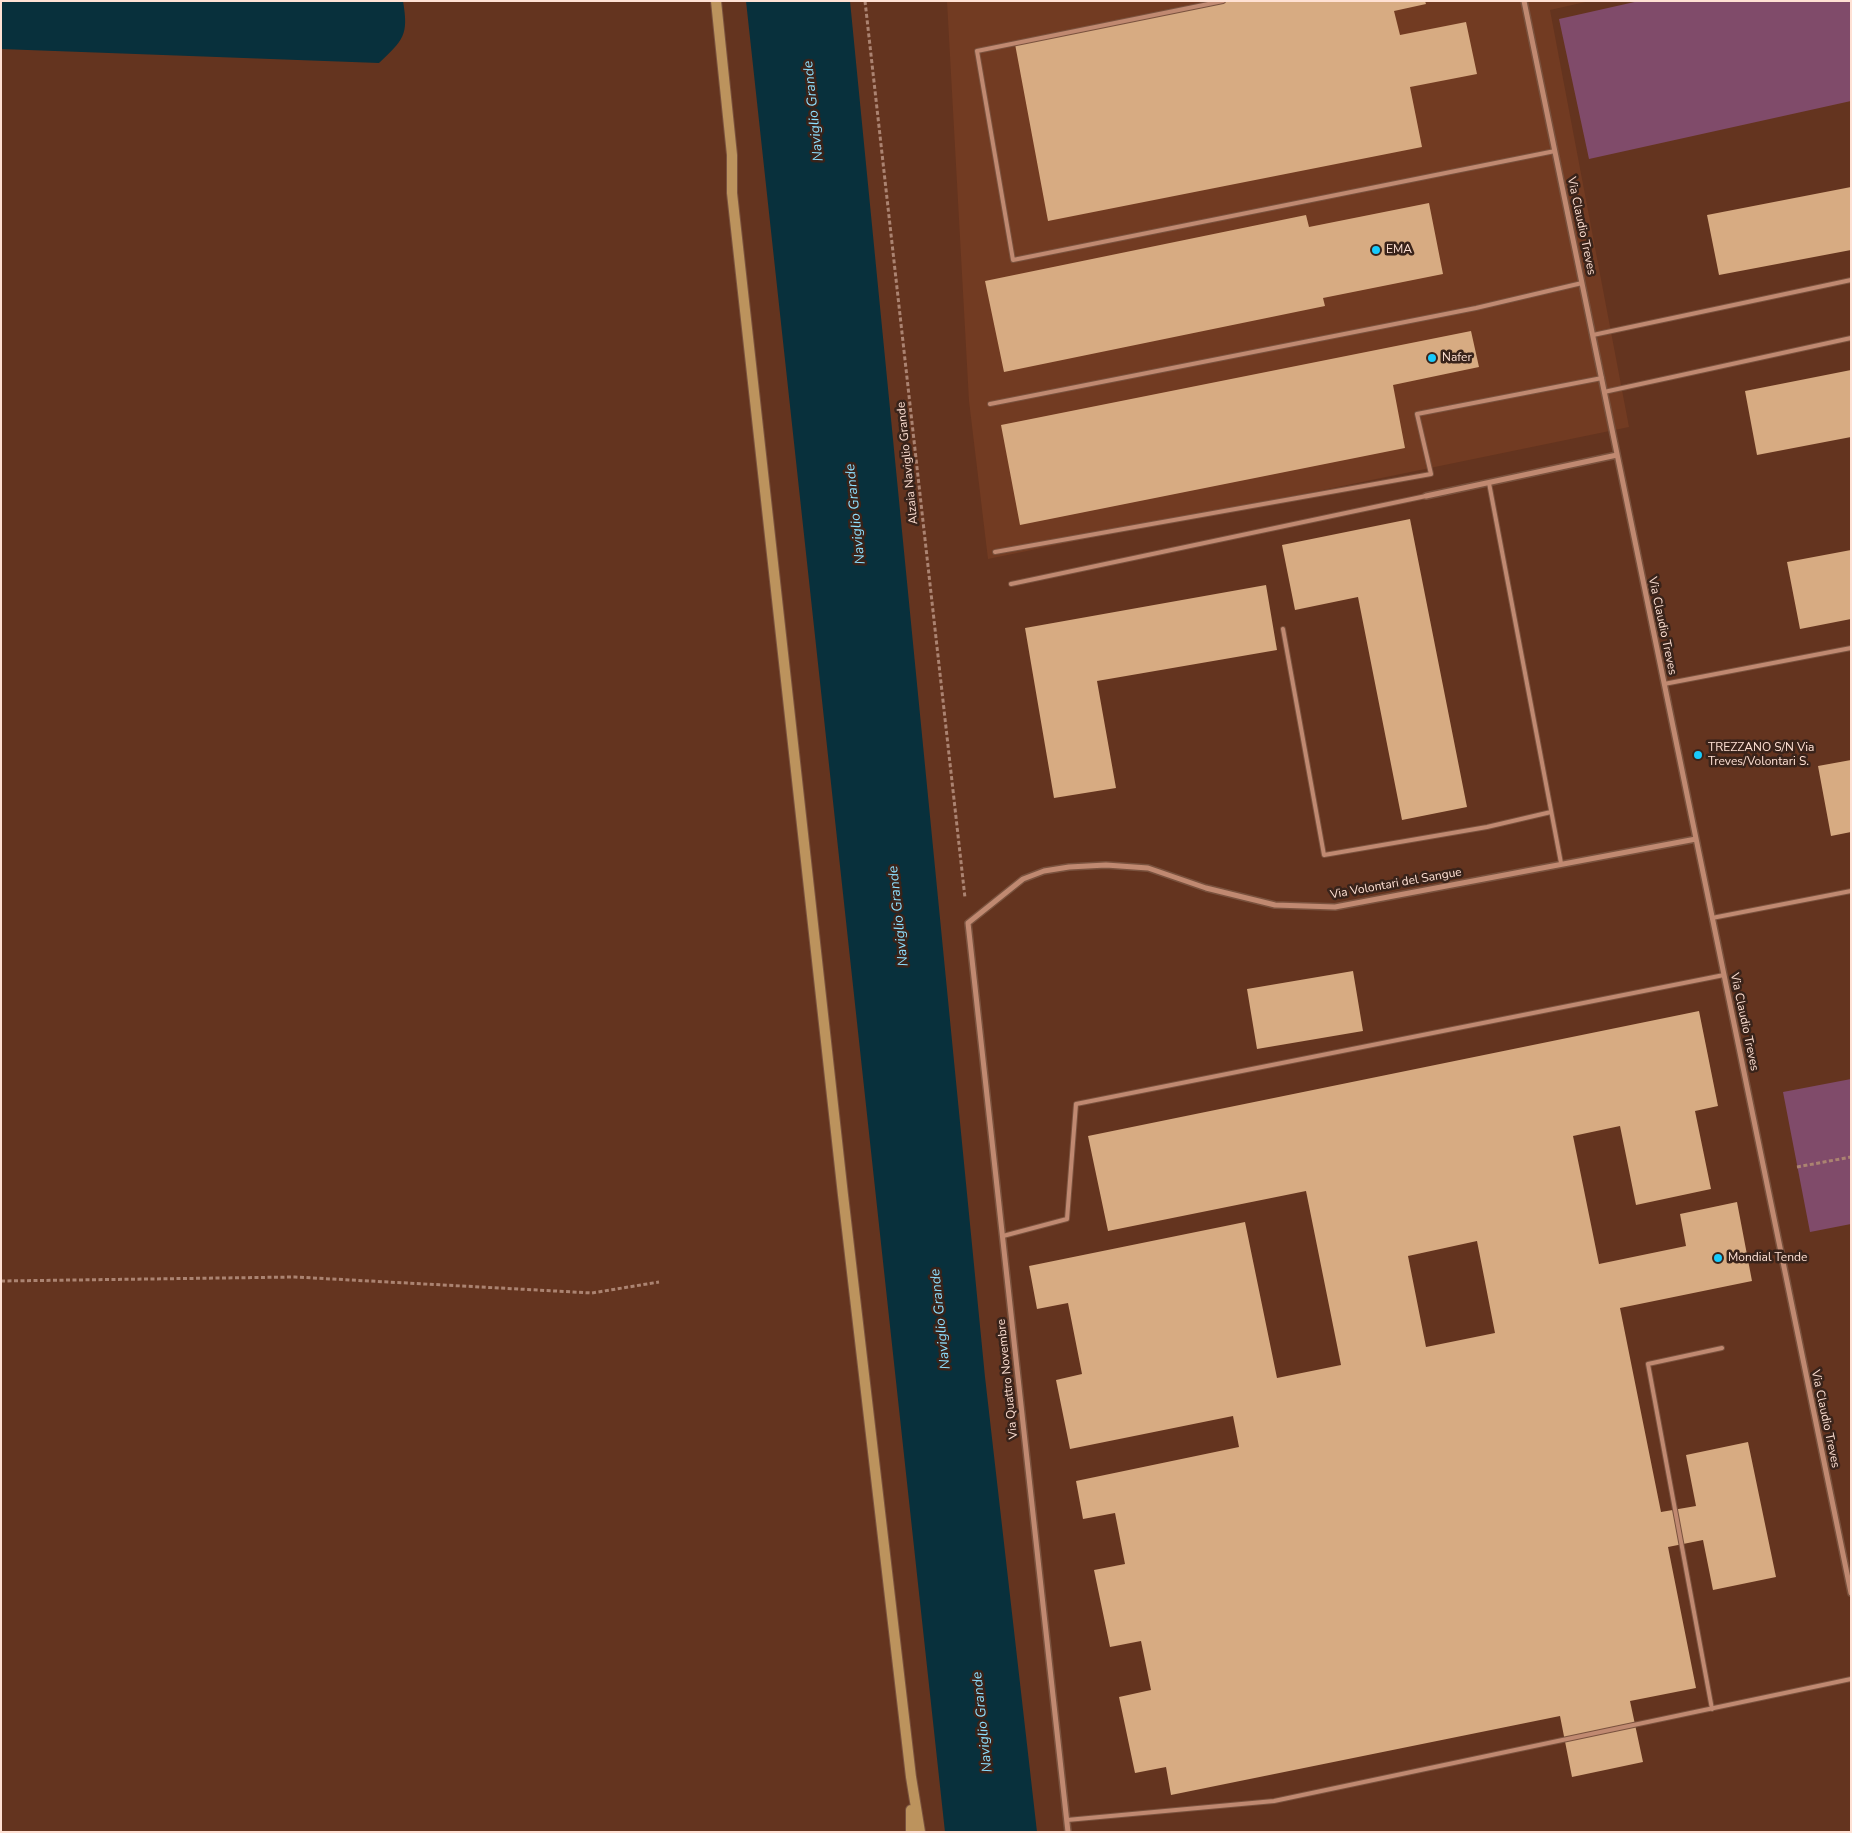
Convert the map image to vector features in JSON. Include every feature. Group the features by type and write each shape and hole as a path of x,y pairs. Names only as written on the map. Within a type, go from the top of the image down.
{"main road":[{"path":"716,1 732,156 733,203 841,1186 911,1777 920,1832"},
{"path":"911,1777 911,1832"}],"street":[{"name":"Via Claudio Treves","path":"1524,1 1851,1593"},
{"path":"1426,496 1617,456"},
{"name":"Via Volontari del Sangue","path":"968,923 1023,880 1044,871 1069,867 1106,865 1148,868 1206,888 1275,905 1334,907 1696,839"},
{"name":"Via Quattro Novembre","path":"968,923 1068,1832"}],"lane":[{"path":"1223,1 978,51 1013,260 1555,151"},
{"path":"1593,334 1851,280"},
{"path":"990,404 1476,308 1582,283"},
{"path":"1604,392 1851,338"},
{"path":"995,552 1431,474 1417,414 1602,378"},
{"path":"1489,483 1561,863"},
{"path":"1011,584 1426,496"},
{"path":"1283,629 1324,855 1487,827 1551,812"},
{"path":"1664,684 1851,648"},
{"path":"1712,918 1851,891"},
{"path":"1003,1236 1067,1219 1076,1104 1724,975"},
{"path":"1712,1708 1648,1364 1722,1348"},
{"path":"1067,1820 1274,1801 1851,1679"}],"path":[{"name":"Alzaia Naviglio Grande","path":"865,1 968,923"},
{"path":"1797,1167 1851,1157"},
{"path":"1,1281 295,1277 592,1292 658,1282"}],"shaded area":[{"path":"947,1 1590,1 1550,10 1629,427 988,559 969,401"},
{"path":"1639,1 1851,1 1851,101 1589,159 1559,19"},
{"path":"1851,1079 1851,1224 1810,1232 1783,1092"}],"water":[{"path":"1,1 403,1 405,22 399,43 379,63 1,49"},
{"name":"Naviglio Grande","path":"746,1 850,1 985,1377 1037,1832 945,1832"}],"building":[{"path":"1229,1 1425,1 1426,4 1394,11 1400,35 1466,22 1477,74 1410,87 1422,147 1048,221 1015,44"},
{"path":"1851,187 1851,250 1719,275 1707,215"},
{"path":"1429,203 1443,274 1323,298 1325,306 1004,372 985,281 1306,215 1309,227"},
{"path":"1471,331 1479,367 1393,385 1405,448 1020,525 1001,425"},
{"path":"1851,370 1851,437 1757,455 1745,391"},
{"path":"1410,519 1467,807 1402,820 1358,597 1295,610 1282,545"},
{"path":"1851,550 1851,619 1800,629 1787,562"},
{"path":"1266,585 1277,650 1097,681 1116,788 1054,798 1025,628"},
{"path":"1851,760 1851,832 1831,836 1818,766"},
{"path":"1353,971 1363,1031 1257,1049 1247,989"},
{"path":"1699,1011 1718,1106 1695,1111 1711,1189 1636,1205 1620,1126 1573,1136 1599,1264 1686,1246 1680,1214 1737,1202 1752,1281 1620,1308 1661,1512 1696,1506 1686,1455 1748,1442 1776,1577 1713,1590 1703,1540 1668,1547 1696,1688 1630,1701 1643,1762 1572,1777 1560,1716 1171,1795 1166,1767 1135,1773 1119,1697 1151,1690 1141,1641 1110,1647 1094,1570 1125,1564 1115,1513 1083,1519 1076,1481 1239,1447 1233,1416 1070,1449 1056,1380 1082,1374 1068,1303 1037,1309 1029,1266 1245,1222 1277,1378 1341,1365 1306,1191 1108,1231 1088,1136","holes":["1477,1241 1495,1333 1426,1347 1408,1256"]}],"place":[{"name":"EMA","path":"1376,250"},
{"name":"Nafer","path":"1432,358"},
{"name":"TREZZANO S/N Via Treves/Volontari S.","path":"1698,755"},
{"name":"Mondial Tende","path":"1718,1258"}]}
